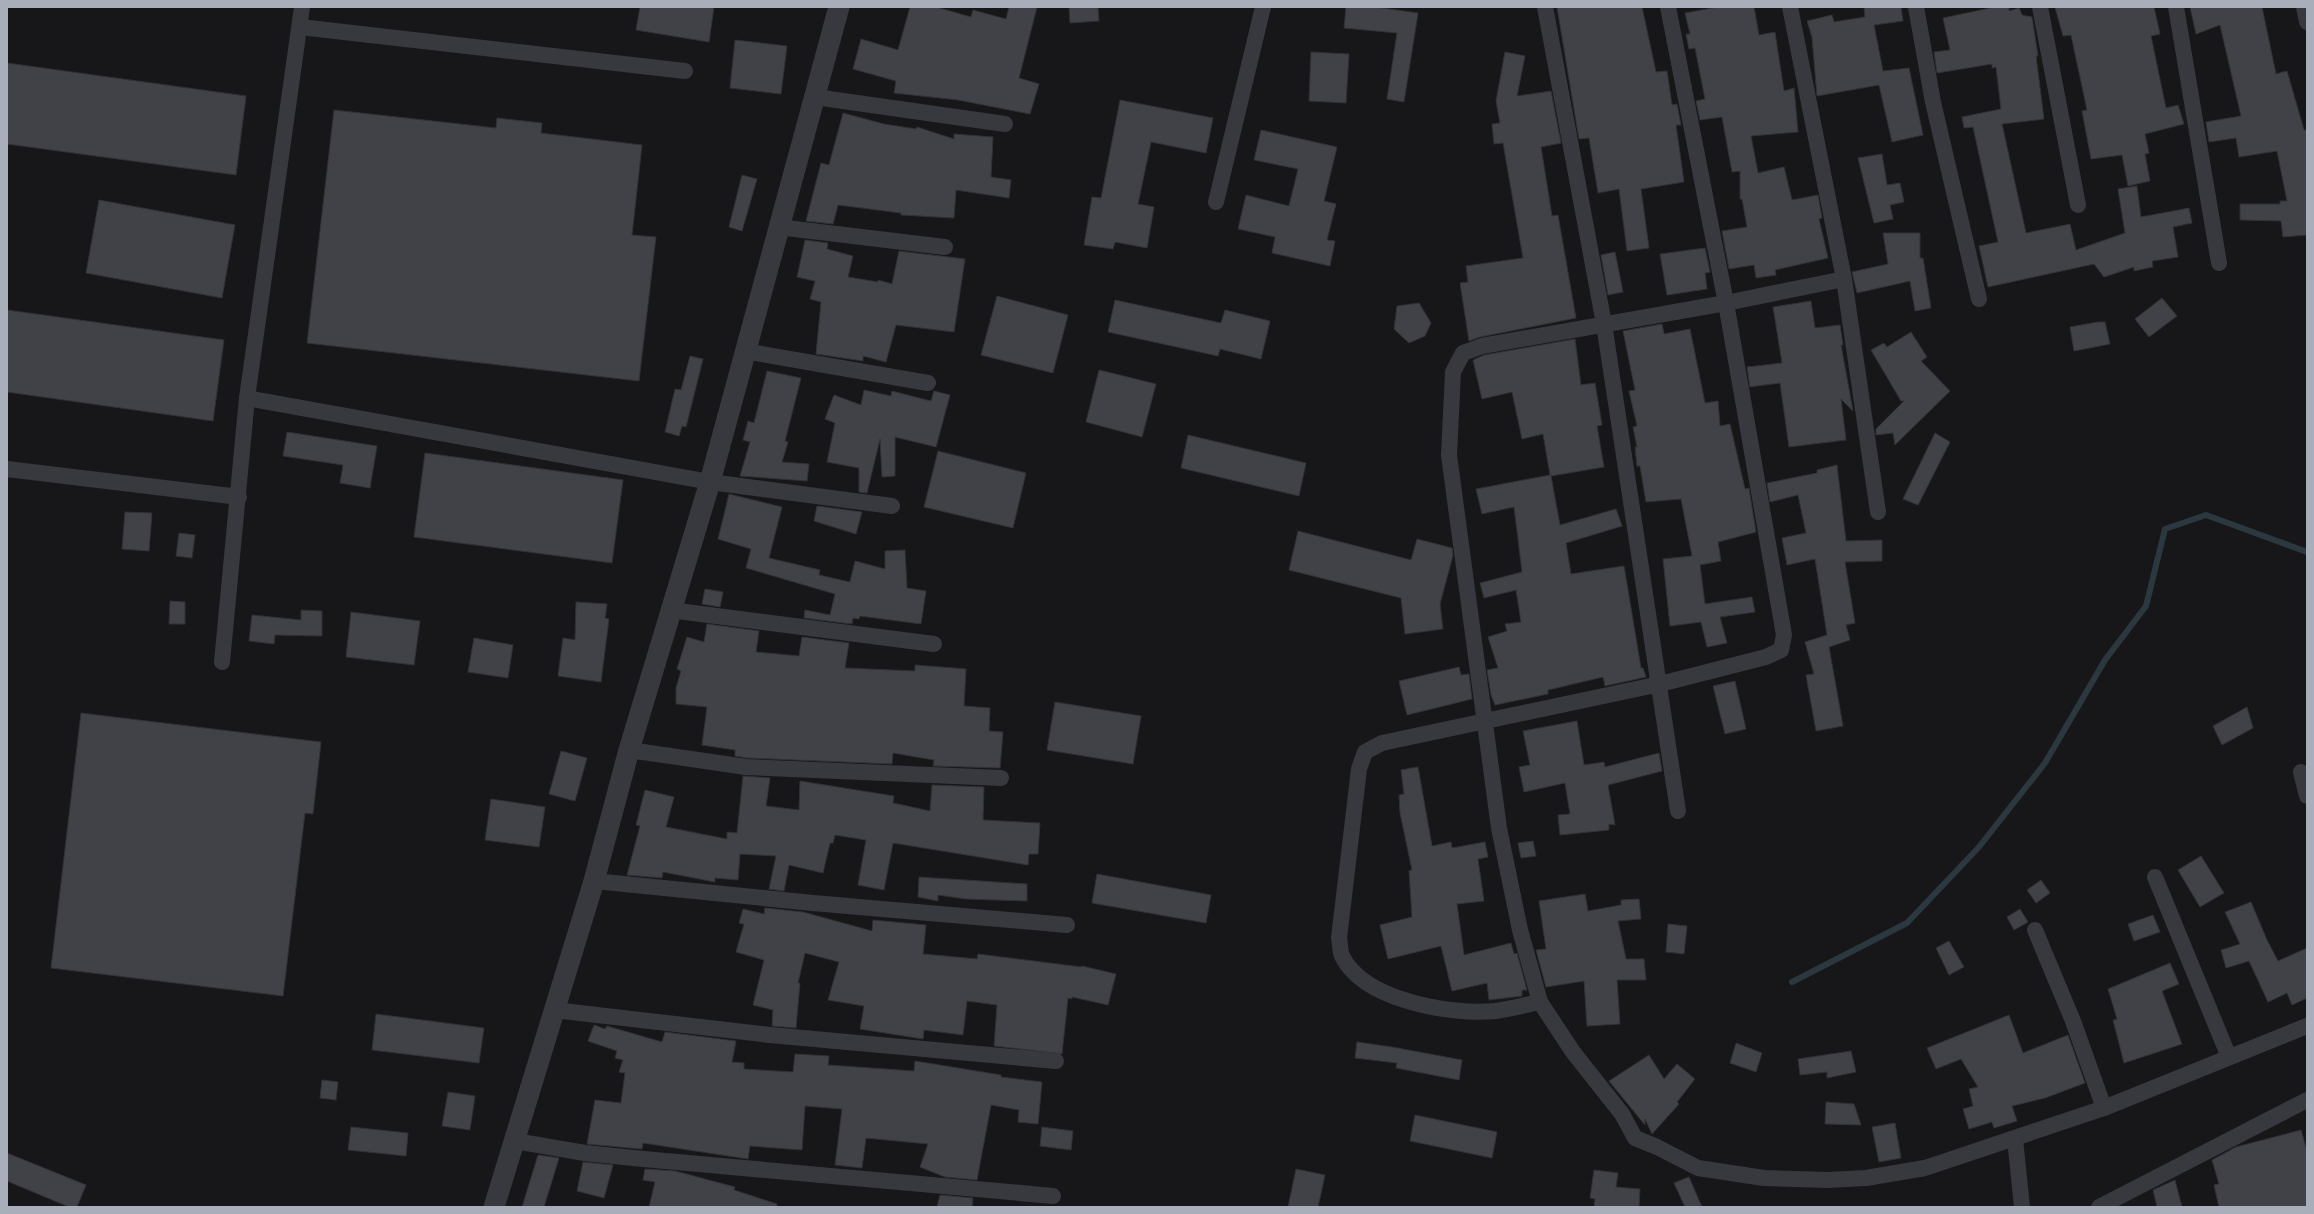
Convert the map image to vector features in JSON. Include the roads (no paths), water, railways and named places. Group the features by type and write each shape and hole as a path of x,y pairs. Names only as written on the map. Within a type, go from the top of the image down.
{"street":[{"path":"222,662 239,497 247,398 302,7"},
{"path":"494,1207 594,881 629,750 670,610 710,482 744,351 839,7"},
{"path":"1216,202 1263,7"},
{"path":"1545,7 1604,324 1637,547 1660,684 1678,811"},
{"path":"1540,1002 1494,1011 1438,1009 1394,996 1371,986 1356,974 1342,955 1339,938 1359,769 1365,752 1382,743 1660,684 1766,657 1781,650 1784,635 1726,303 1668,7"},
{"path":"1790,7 1844,279 1878,512"},
{"path":"1916,7 1933,102 1979,299"},
{"path":"2040,7 2078,205"},
{"path":"2176,7 2219,263"},
{"path":"2304,7 2307,22"},
{"path":"300,27 686,71"},
{"path":"814,97 1005,124"},
{"path":"778,226 945,247"},
{"path":"1844,279 1726,303 1482,346 1463,353 1453,372 1449,455 1484,722 1499,828 1520,930 1540,1002 1573,1052 1622,1114 1635,1138 1657,1147 1698,1168 1764,1178 1828,1180 1866,1178 1925,1168 2104,1108 2307,1026"},
{"path":"744,351 928,383"},
{"path":"247,398 710,482 892,506"},
{"path":"7,469 239,497"},
{"path":"670,610 934,644"},
{"path":"629,750 746,766 1001,778"},
{"path":"2301,772 2307,796"},
{"path":"2155,877 2229,1057"},
{"path":"594,881 813,903 1067,924"},
{"path":"2035,930 2073,1021 2104,1108"},
{"path":"554,1010 770,1036 1056,1061"},
{"path":"2099,1207 2307,1100"},
{"path":"2015,1139 2022,1207"},
{"path":"515,1141 586,1153 633,1158 1053,1196"}],"waterway":[{"path":"1792,982 1907,923 1979,847 2045,763 2105,660 2146,606 2165,529 2206,515 2307,552"}]}
